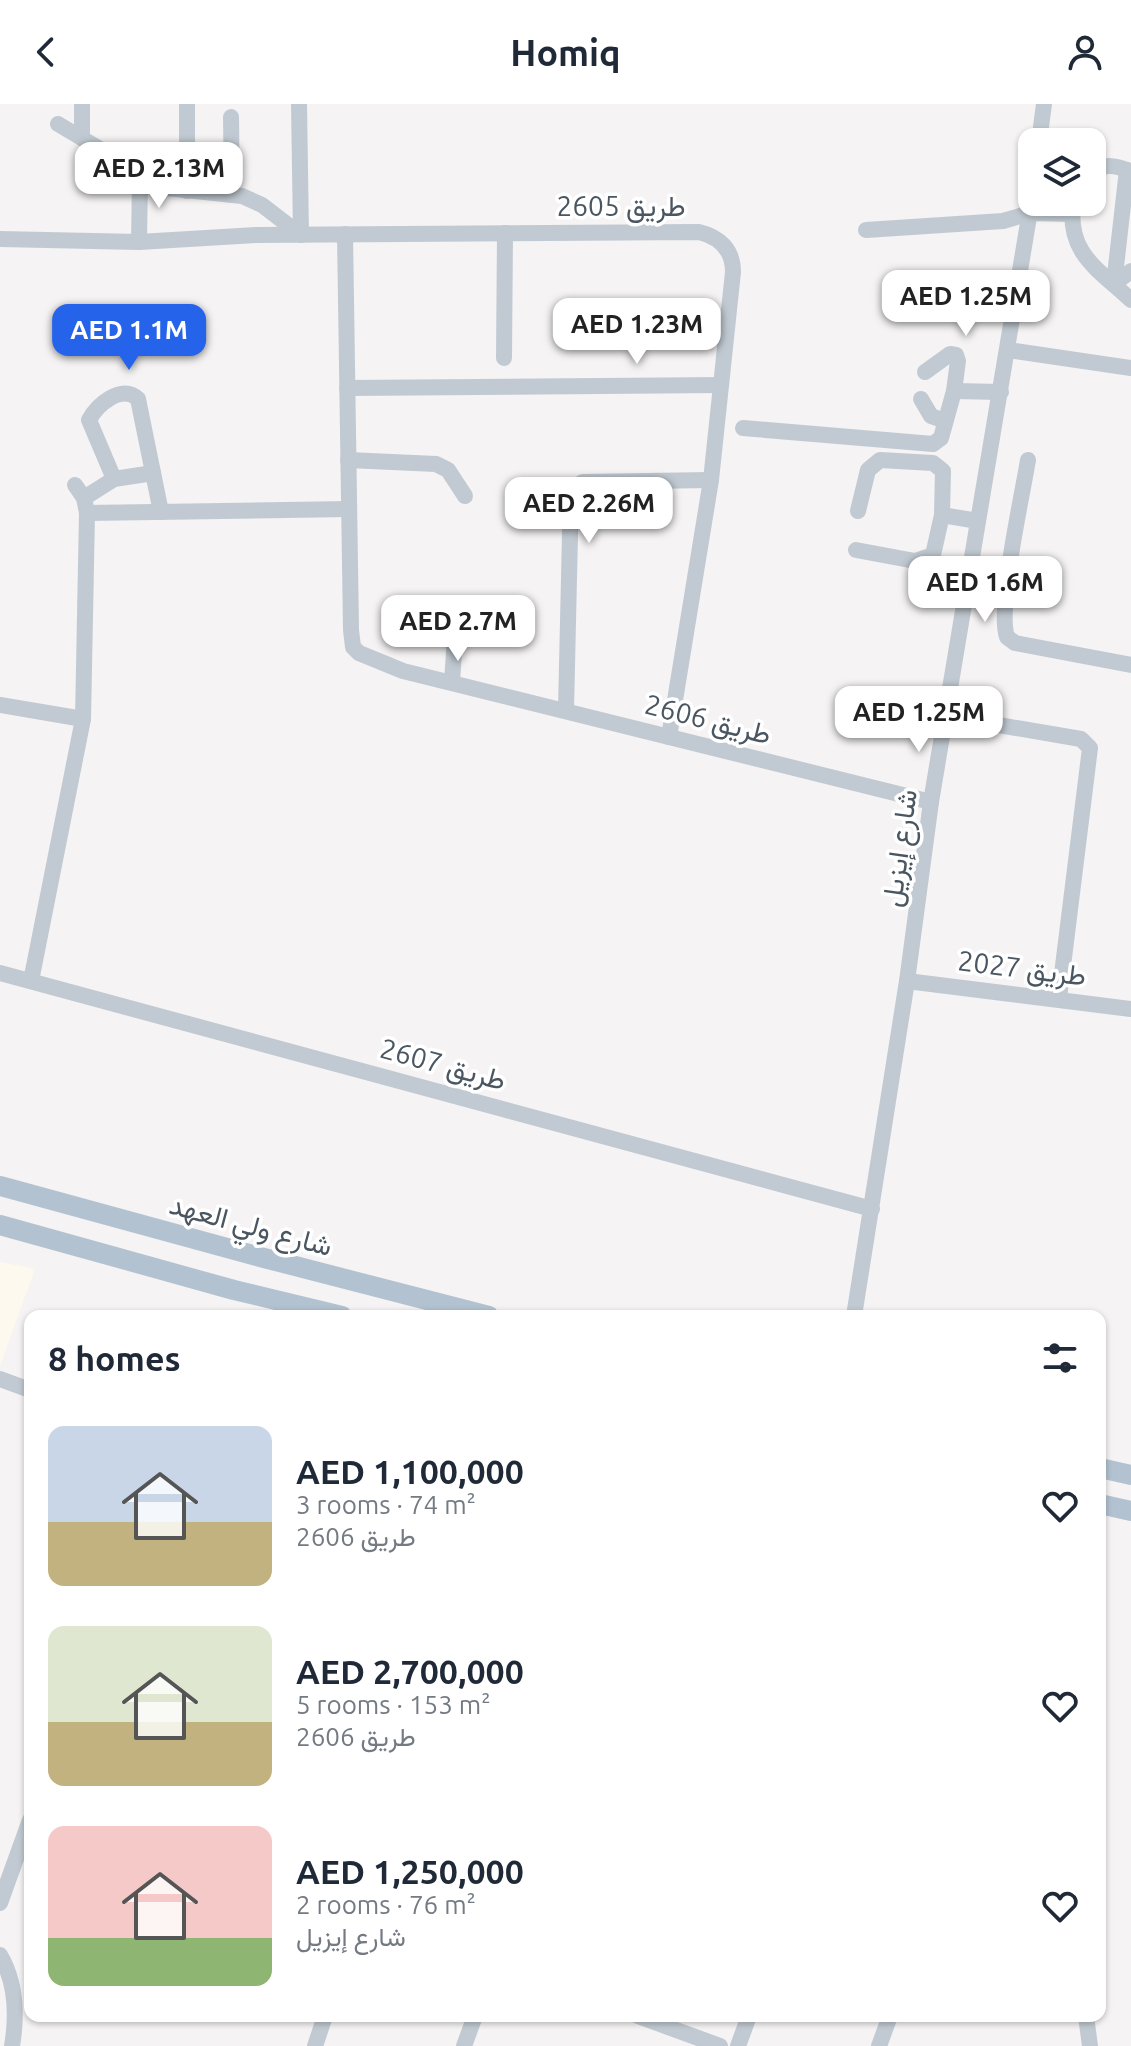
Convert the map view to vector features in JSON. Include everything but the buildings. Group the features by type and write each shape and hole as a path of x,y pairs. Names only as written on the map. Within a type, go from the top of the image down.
{"main road":[{"name":"شارع ولي العهد","path":"0,1186 10,1192 466,1310"},
{"path":"0,1225 317,1310"},
{"path":"1106,1469 1131,1475"},
{"path":"1106,1505 1131,1511"}],"street":[{"path":"82,104 82,138"},
{"path":"299,104 301,235"},
{"path":"1041,128 1044,104"},
{"path":"187,105 187,191"},
{"path":"231,117 232,195"},
{"path":"58,124 153,185 242,196 262,205 301,235"},
{"path":"1106,165 1129,171 1114,284"},
{"path":"139,242 140,178"},
{"path":"866,230 1003,221 1018,213"},
{"name":"شارع إيزيل","path":"855,1310 907,981 931,802 1029,216"},
{"path":"1072,216 1071,228 1078,247 1131,300"},
{"name":"طريق 2605","path":"3,239 139,242 256,235 699,232 715,237 727,248 733,264 711,480 669,737"},
{"path":"504,358 505,233"},
{"name":"طريق 2606","path":"345,234 351,630 353,647 359,653 403,671 931,802"},
{"path":"1114,284 1131,271"},
{"path":"1008,350 1131,368"},
{"path":"743,428 933,444 941,438 954,391 956,355 950,354 925,372"},
{"path":"347,388 721,385"},
{"path":"954,391 1001,392"},
{"path":"114,479 89,420 113,396 125,392 138,399 161,512"},
{"path":"921,399 931,416 945,421"},
{"path":"348,460 436,464 448,470 465,496"},
{"path":"856,550 915,561 933,555 942,515 943,471 933,463 880,460 868,470 858,511"},
{"path":"1028,460 1006,592 1005,628 1011,641 1131,665"},
{"path":"82,498 114,479 153,473"},
{"path":"566,710 571,489 583,482 711,480"},
{"path":"82,498 161,512 349,509"},
{"path":"31,981 83,719 82,498"},
{"path":"942,515 978,521"},
{"path":"967,585 1006,592"},
{"path":"392,616 448,617 456,622 452,682"},
{"path":"0,705 83,719"},
{"path":"946,716 1081,739 1090,748 1059,998"},
{"name":"طريق 2607","path":"0,973 872,1209"},
{"name":"طريق 2027","path":"907,981 1131,1009"},
{"path":"0,1379 24,1388"},
{"path":"0,1903 24,1837"},
{"path":"0,1955 14,2001 12,2046"},
{"path":"315,2046 323,2022"},
{"path":"464,2046 473,2022"},
{"path":"654,2022 720,2046"},
{"path":"738,2046 747,2022"},
{"path":"879,2046 888,2022"},
{"path":"1087,2022 1090,2046"}],"shaded area":[{"path":"0,1262 35,1269 0,1366"}]}
